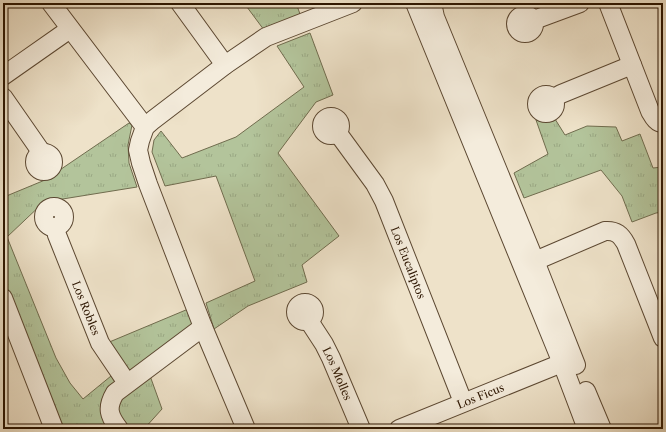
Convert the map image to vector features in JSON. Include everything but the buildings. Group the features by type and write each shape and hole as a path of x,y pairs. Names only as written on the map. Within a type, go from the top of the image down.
{"street":[{"path":"51,3 145,127"},
{"path":"180,3 225,65"},
{"path":"246,429 203,327 148,184 138,150 140,141 145,127 225,65 269,35 353,3"},
{"path":"416,3 587,429"},
{"path":"432,3 435,18 602,429"},
{"path":"534,20 580,3"},
{"path":"608,3 650,111 654,119 660,123 663,123"},
{"path":"3,76 70,29"},
{"path":"552,99 632,65"},
{"path":"3,97 42,153"},
{"name":"Los Eucaliptos","path":"337,132 375,184 384,201 463,402"},
{"name":"Los Robles","path":"55,227 100,343 127,383"},
{"path":"535,261 605,231 618,233 626,244 663,338"},
{"path":"3,298 54,429"},
{"name":"Los Molles","path":"308,321 324,344 331,358 361,429"},
{"path":"119,429 112,420 110,413 111,400 115,393 203,327"},
{"name":"Los Ficus","path":"399,429 463,402 562,364"}],"green space":[{"path":"244,3 296,3 300,14 264,30"},
{"path":"310,33 333,95 316,102 278,153 339,236 302,265 307,282 248,306 214,329 206,303 255,281 216,176 165,186 152,152 154,140 161,131 182,158 236,137 304,87 277,46"},
{"path":"555,119 565,135 587,126 616,127 622,141 640,134 653,168 663,167 663,212 632,222 622,196 601,170 524,198 514,173 548,154 536,120 546,121"},
{"path":"129,123 132,125 128,145 129,163 137,187 44,202 7,237 56,358 70,383 83,399 111,376 117,385 114,429 63,429 3,278 3,195 4,197 45,180"},
{"path":"193,307 199,325 128,375 107,343"},
{"path":"149,373 162,409 144,429 126,429 114,412 115,402"}]}
